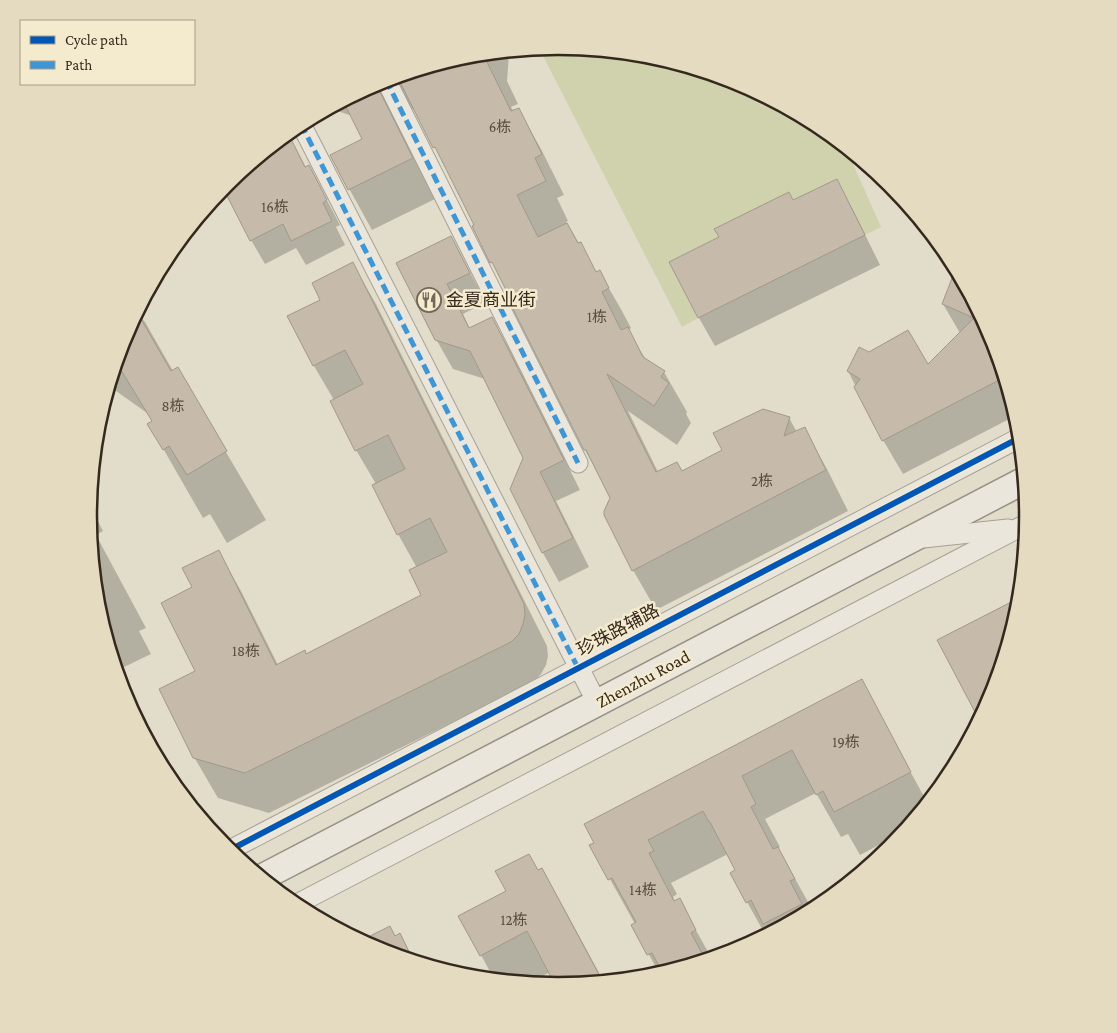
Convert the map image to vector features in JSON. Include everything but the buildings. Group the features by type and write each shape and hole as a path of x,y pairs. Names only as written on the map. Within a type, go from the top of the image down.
{"street":[{"path":"390,87 578,463"},
{"path":"305,131 597,703"},
{"name":"珍珠路辅路","path":"236,847 1013,441"},
{"name":"Zhenzhu Road","path":"268,874 1019,483"},
{"path":"912,539 1020,526"},
{"path":"304,901 1020,528"}],"green space":[{"path":"543,56 589,56 619,59 649,64 707,79 735,90 789,117 815,133 851,160 881,227 865,235 837,179 793,200 789,192 715,230 719,237 669,262 698,318 682,327"}],"marked path":[{"path":"390,87 578,463"},
{"path":"305,131 578,668"}],"cycle path":[{"path":"236,847 1013,441"}],"place":[{"name":"金夏商业街","path":"429,300"}]}
